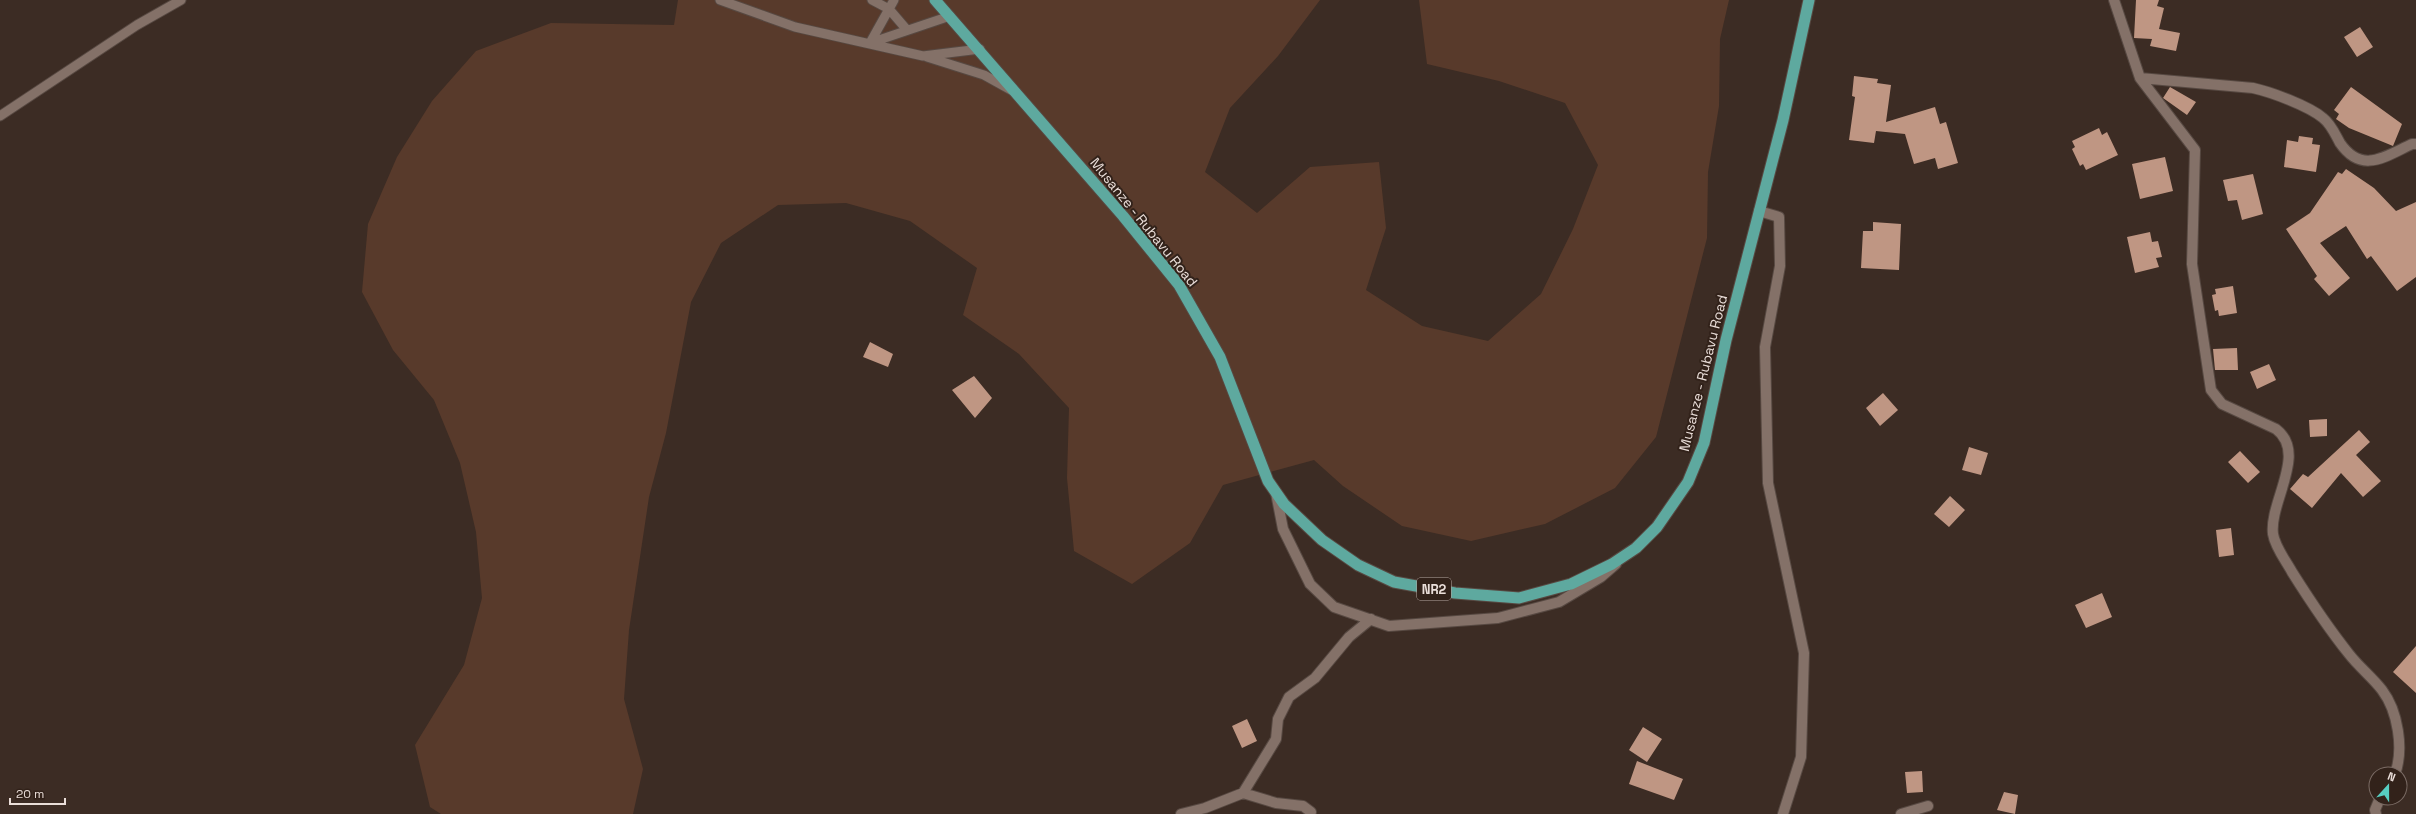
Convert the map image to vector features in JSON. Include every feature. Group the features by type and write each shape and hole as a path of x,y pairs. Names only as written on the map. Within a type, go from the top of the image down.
{"highway":[{"name":"Musanze - Rubavu Road","path":"935,0 1020,95 1123,216 1178,285 1220,356 1268,481 1284,504 1322,540 1358,565 1394,582 1426,588 1519,598 1572,584 1612,564 1636,548 1657,527 1688,482 1704,443 1759,211 1783,120 1809,0"}],"street":[{"path":"2114,0 2140,78 2195,150 2192,264 2211,390 2222,404 2276,429 2289,445 2289,460 2273,523 2274,540 2293,572 2349,653 2382,690 2389,702 2399,738 2396,766"},
{"path":"2140,78 2253,88 2270,92 2323,118 2346,149 2355,157 2364,161 2376,161 2412,144 2416,144"},
{"path":"1759,211 1779,217 1780,266 1765,347 1768,483 1804,653 1801,757 1783,814"},
{"path":"1275,491 1283,529 1310,584 1334,607 1389,626 1498,618 1559,602 1601,577 1636,548"},
{"path":"1181,814 1205,808 1243,793 1276,739 1278,718 1289,697 1315,678 1349,637 1371,619"},
{"path":"1243,793 1276,803 1303,806 1311,812"},
{"path":"1901,814 1928,806"}],"lane":[{"path":"0,116 137,25 181,0"},
{"path":"720,0 795,27 924,56 984,75 1020,95"},
{"path":"872,0 889,9 907,30"},
{"path":"870,43 894,0"},
{"path":"870,43 950,16"},
{"path":"924,56 980,49"}],"shaded area":[{"path":"678,0 1320,0 1278,56 1230,108 1205,172 1257,213 1310,167 1379,162 1386,228 1366,290 1422,326 1488,341 1541,294 1573,229 1598,165 1565,103 1499,81 1427,64 1419,0 1729,0 1720,39 1719,106 1708,172 1707,238 1656,437 1615,488 1545,524 1471,541 1402,526 1343,486 1314,460 1223,485 1190,543 1132,584 1074,551 1067,478 1069,408 1019,354 963,315 977,268 910,221 846,203 778,205 721,243 691,302 666,433 649,497 629,630 624,699 643,769 633,814 441,814 430,807 415,745 464,665 482,598 476,532 460,463 434,400 393,350 362,292 368,224 397,157 432,101 476,51 551,23 674,25"}],"building":[{"path":"2136,0 2159,0 2157,6 2164,8 2159,29 2180,33 2176,51 2150,46 2152,39 2134,38"},
{"path":"2360,27 2373,47 2357,57 2344,37"},
{"path":"1854,76 1878,79 1877,83 1891,85 1886,122 1935,107 1940,124 1946,122 1958,163 1938,169 1935,158 1914,164 1905,134 1876,131 1874,143 1849,140 1855,97 1852,96"},
{"path":"2170,87 2196,102 2187,115 2163,98"},
{"path":"2351,87 2402,124 2393,146 2349,128 2336,119 2339,114 2334,110"},
{"path":"2099,128 2102,135 2107,132 2118,155 2086,170 2083,164 2080,166 2072,149 2075,147 2072,141"},
{"path":"2299,136 2313,138 2312,144 2320,145 2316,172 2284,167 2287,140 2298,142"},
{"path":"2165,157 2173,191 2140,199 2132,164"},
{"path":"2346,169 2374,188 2396,211 2416,202 2416,277 2397,291 2371,256 2367,259 2346,226 2320,243 2350,278 2329,296 2314,279 2317,276 2286,229 2310,213 2338,172 2342,174"},
{"path":"2253,174 2263,214 2242,220 2237,200 2228,201 2223,180"},
{"path":"1873,222 1901,224 1899,270 1861,268 1863,231 1873,231"},
{"path":"2150,232 2152,242 2158,241 2162,257 2156,258 2159,267 2135,273 2127,237"},
{"path":"2233,286 2237,313 2219,316 2218,310 2215,311 2212,295 2216,294 2215,289"},
{"path":"870,342 893,354 888,367 863,357"},
{"path":"2237,348 2238,370 2215,370 2213,349"},
{"path":"2269,364 2276,380 2257,389 2250,372"},
{"path":"974,376 992,398 975,418 952,390"},
{"path":"1883,393 1898,410 1880,426 1866,408"},
{"path":"2327,419 2327,436 2310,437 2309,420"},
{"path":"2359,430 2370,442 2356,455 2381,481 2363,497 2341,473 2312,508 2290,489 2303,474 2308,477"},
{"path":"1969,447 1988,453 1981,475 1962,470"},
{"path":"2240,451 2260,472 2248,483 2228,462"},
{"path":"1950,496 1965,510 1949,527 1934,514"},
{"path":"2231,528 2234,555 2219,557 2216,530"},
{"path":"2102,593 2112,617 2086,628 2075,605"},
{"path":"2416,646 2416,693 2393,672"},
{"path":"1247,719 1257,741 1242,748 1232,726"},
{"path":"1643,727 1662,739 1647,762 1629,750"},
{"path":"1637,761 1683,779 1674,800 1629,784"},
{"path":"1922,771 1923,792 1907,793 1905,772"},
{"path":"2004,792 2018,795 2015,814 1997,810"}]}
